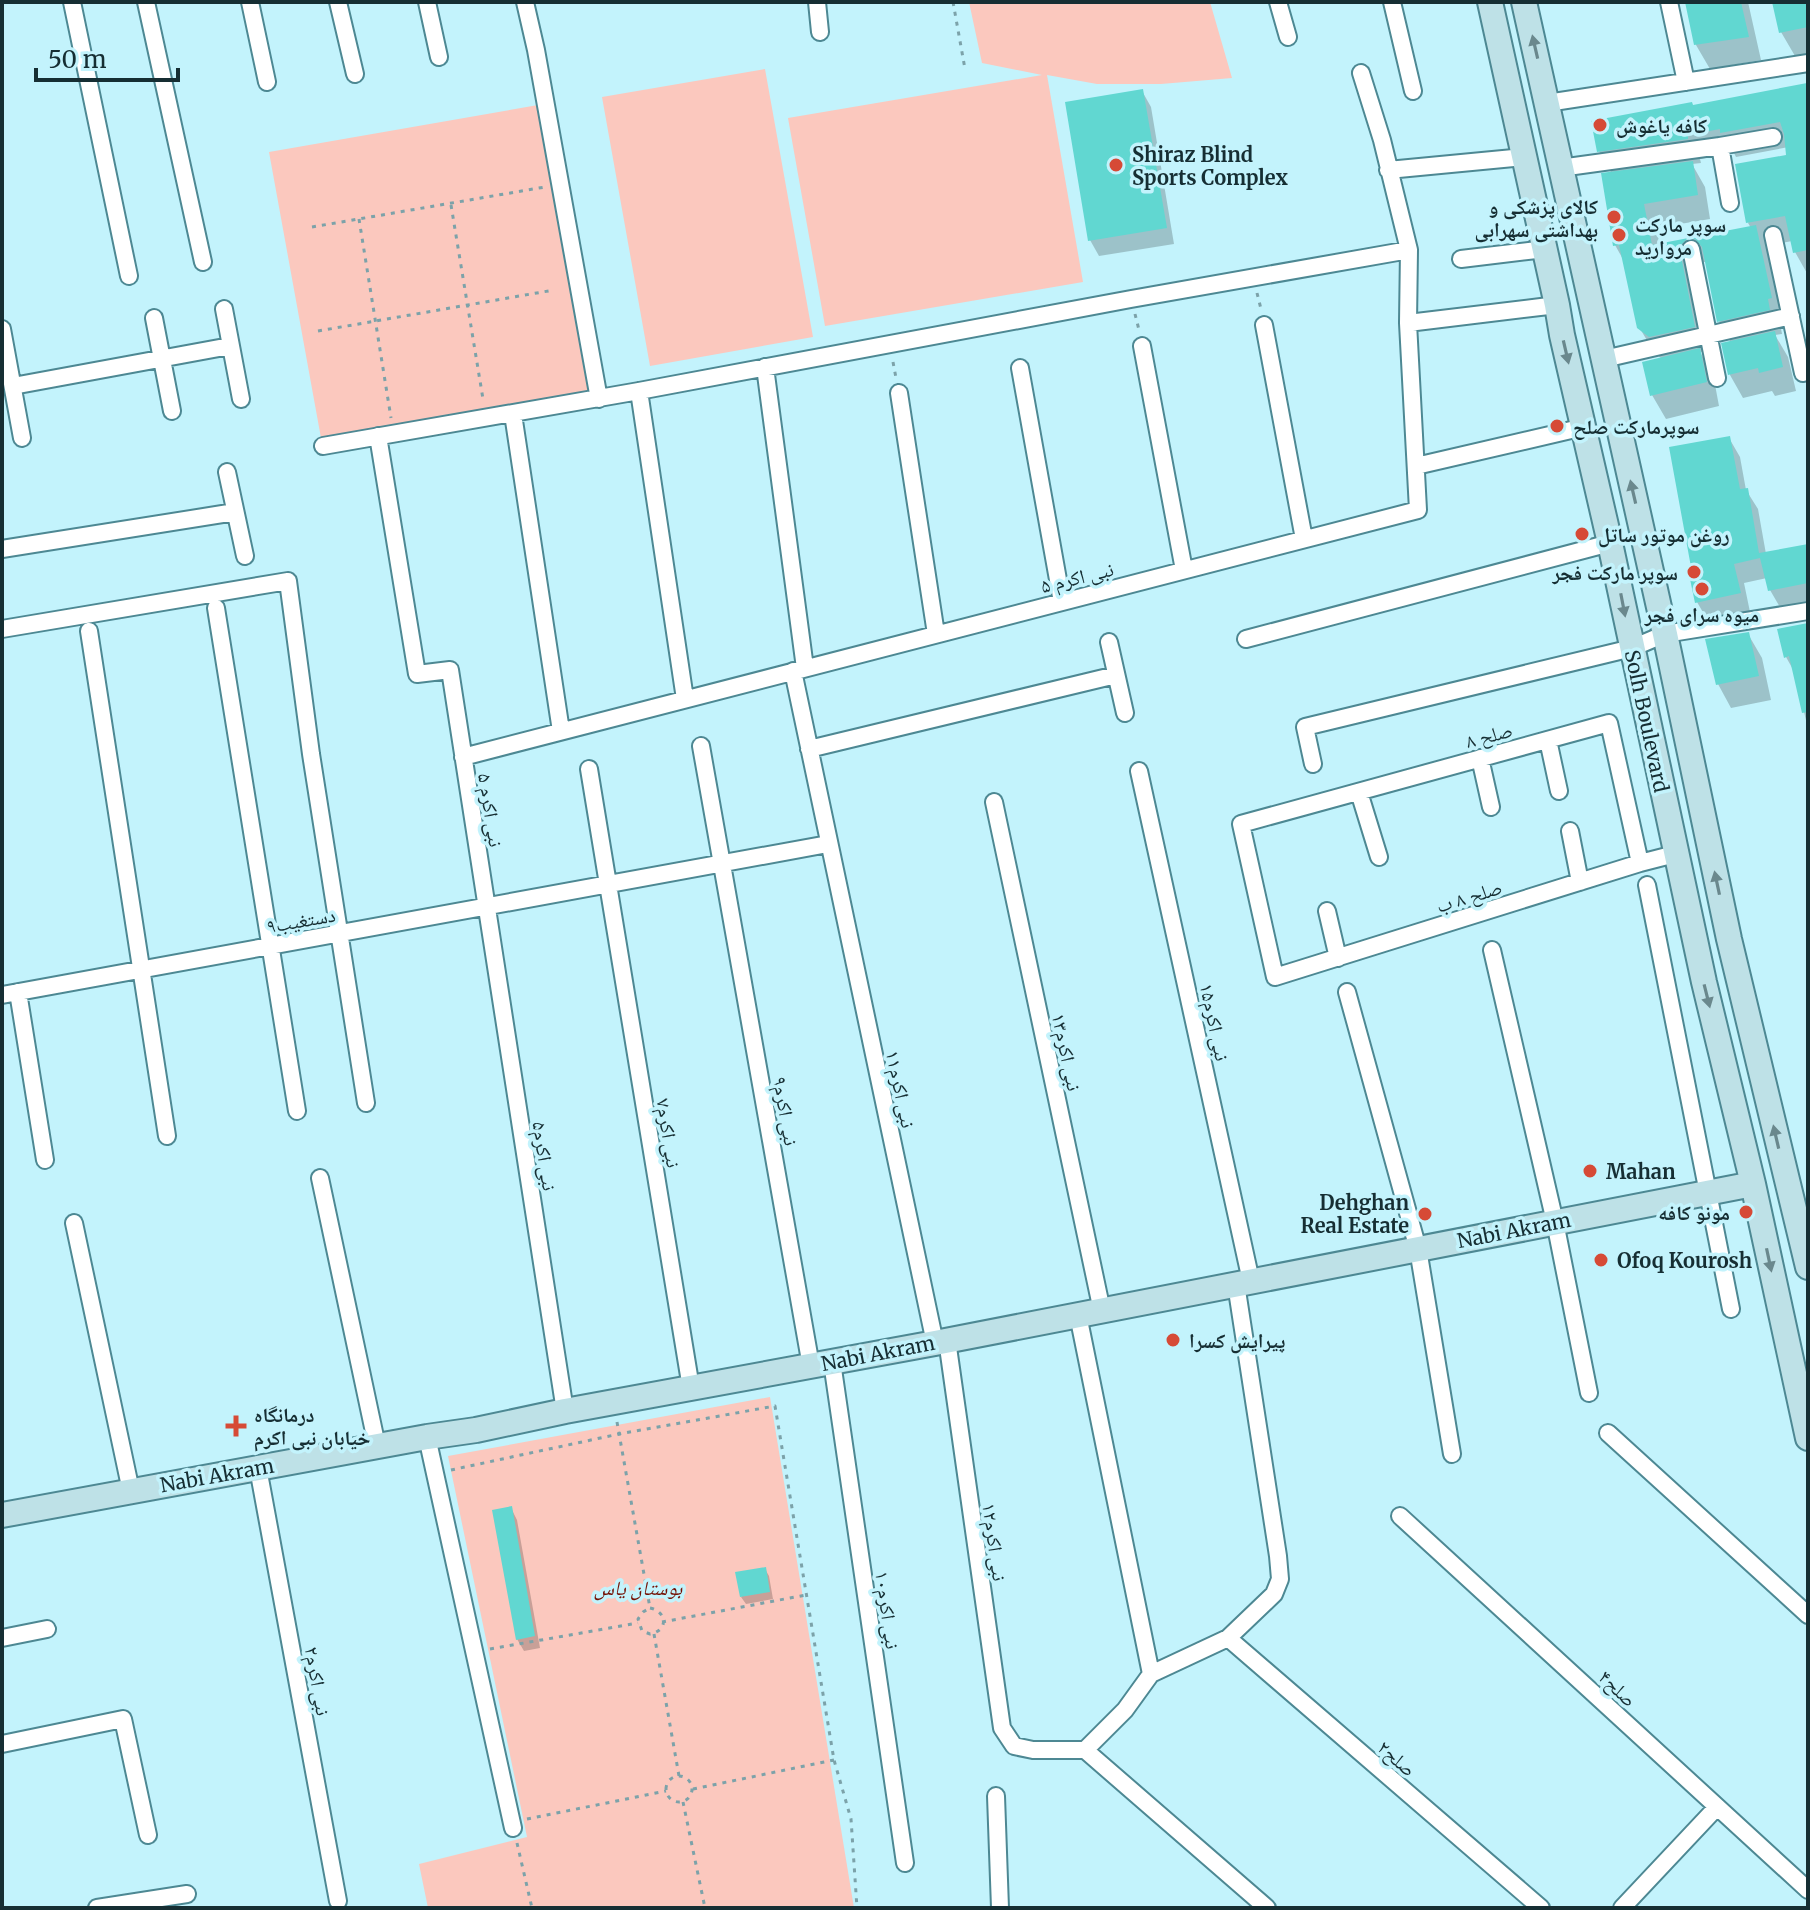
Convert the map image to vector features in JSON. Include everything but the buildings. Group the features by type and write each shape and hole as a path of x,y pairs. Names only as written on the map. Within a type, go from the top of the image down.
{"main road":[{"name":"Solh Boulevard","path":"1490,2 1610,543 1675,854 1753,1184 1808,1438"},
{"name":"Solh Boulevard","path":"1524,2 1665,634 1729,939 1797,1176 1808,1267"},
{"name":"Nabi Akram","path":"2,1515 476,1430 1753,1184"}],"street":[{"path":"72,2 129,276"},
{"path":"146,2 203,262"},
{"path":"250,2 267,82"},
{"path":"338,2 355,74"},
{"path":"427,2 439,57"},
{"path":"525,2 599,399"},
{"path":"817,2 820,32"},
{"path":"1278,2 1288,37"},
{"path":"1392,2 1413,91"},
{"path":"1669,2 1686,82"},
{"path":"1547,103 1808,63"},
{"name":"نبی اکرم ۵","path":"485,907 463,757 1418,510 1408,323 1409,250 1382,140 1361,73"},
{"path":"1560,168 1773,137"},
{"path":"1720,146 1730,203"},
{"path":"1388,170 1524,157"},
{"path":"1773,235 1803,373"},
{"path":"1461,259 1545,249"},
{"path":"1691,249 1717,378"},
{"path":"323,446 599,399 1409,250"},
{"path":"1408,323 1557,305"},
{"path":"224,309 241,399"},
{"path":"1604,359 1791,316"},
{"path":"154,318 172,411"},
{"path":"1264,325 1304,539"},
{"path":"2,329 22,438"},
{"path":"13,386 230,346"},
{"path":"1142,346 1184,570"},
{"name":"نبی اکرم۱۱","path":"765,367 809,749 941,1342"},
{"path":"1020,368 1062,602"},
{"path":"639,391 685,699"},
{"path":"899,393 936,634"},
{"path":"513,414 561,731"},
{"path":"1416,466 1584,427"},
{"path":"386,435 417,674 450,670 463,757"},
{"path":"227,472 245,556"},
{"path":"2,549 235,512"},
{"path":"1246,639 1610,543"},
{"path":"2,629 288,581 311,754 366,1103"},
{"path":"216,608 297,1111"},
{"path":"1313,764 1305,727 1632,648 1665,634 1808,611"},
{"path":"89,631 167,1136"},
{"path":"1109,642 1125,713"},
{"path":"809,749 1116,675"},
{"name":"۸ صلح","path":"1275,977 1241,824 1609,723 1640,863"},
{"path":"1548,740 1559,791"},
{"name":"نبی اکرم۹","path":"701,746 721,864 822,1364"},
{"path":"1480,758 1491,807"},
{"name":"نبی اکرم۷","path":"589,769 691,1388"},
{"name":"نبی اکرم۱۵","path":"1139,771 1244,1283 1278,1556 1280,1579 1274,1594 1228,1638"},
{"path":"1359,792 1379,857"},
{"name":"نبی اکرم۱۳","path":"994,802 1090,1313 1151,1674"},
{"path":"1570,831 1580,882"},
{"path":"721,864 828,844"},
{"name":"صلح ۸ ب","path":"1275,977 1675,854"},
{"name":"دستغیب۹","path":"10,993 721,864"},
{"path":"1647,885 1731,1309"},
{"name":"نبی اکرم۵","path":"485,907 565,1411"},
{"path":"1327,911 1338,958"},
{"path":"1492,950 1555,1222 1589,1393"},
{"path":"1347,992 1418,1249 1452,1454"},
{"path":"2,1007 10,993"},
{"path":"10,993 45,1160"},
{"path":"320,1178 377,1446"},
{"path":"74,1223 131,1491"},
{"name":"نبی اکرم۱۲","path":"941,1342 1002,1728 1014,1746 1033,1750 1085,1750"},
{"name":"نبی اکرم۱۰","path":"822,1364 905,1863"},
{"path":"1608,1433 1808,1615"},
{"path":"427,1437 512,1825"},
{"name":"نبی اکرم۲","path":"258,1468 338,1901"},
{"name":"صلح۴","path":"1400,1516 1808,1890"},
{"path":"2,1638 47,1629"},
{"path":"1228,1638 1151,1674 1125,1710 1085,1750 1267,1908"},
{"name":"صلح۲","path":"1228,1638 1541,1908"},
{"path":"2,1744 123,1719 148,1835"},
{"path":"996,1796 1000,1908"},
{"path":"1622,1908 1717,1807"},
{"path":"97,1908 187,1894"}],"path":[{"path":"953,2 965,69"},
{"path":"312,227 560,184"},
{"path":"451,203 487,418"},
{"path":"359,219 375,321 386,435"},
{"path":"1254,277 1264,325"},
{"path":"318,331 554,290"},
{"path":"1131,299 1142,346"},
{"path":"890,344 899,393"},
{"path":"613,1402 650,1608"},
{"path":"435,1474 619,1434 775,1406 834,1760 851,1819 857,1908"},
{"path":"662,1622 806,1595"},
{"path":"650,1608 662,1613 663,1617 663,1626 654,1634 642,1631 638,1623 640,1615 650,1608"},
{"path":"475,1652 638,1623"},
{"path":"654,1634 679,1776"},
{"path":"693,1789 834,1760"},
{"path":"679,1776 687,1778 693,1789 690,1797 683,1802 674,1802 666,1791 671,1778 679,1776"},
{"path":"532,1908 512,1825 666,1791"},
{"path":"683,1802 705,1908"}],"green space":[{"path":"969,2 1210,2 1232,78 1161,84 1097,84 1047,75 1083,282 825,326 788,118 1042,75 982,63"},
{"path":"765,69 813,337 650,366 602,97"},
{"path":"538,105 589,393 323,449 269,152"},
{"name":"بوستان یاس","path":"770,1397 854,1908 428,1908 419,1864 527,1837 448,1456"}],"place":[{"name":"کافه یاغوش","path":"1600,125"},
{"name":"Shiraz Blind Sports Complex","path":"1116,165"},
{"name":"کالای پزشکی و بهداشتی سهرابی","path":"1614,217"},
{"name":"سوپر مارکت مروارید","path":"1619,235"},
{"name":"سوپرمارکت صلح","path":"1557,426"},
{"name":"روغن موتور ساتل","path":"1582,534"},
{"name":"سوپر مارکت فجر","path":"1694,572"},
{"name":"میوه سرای فجر","path":"1702,589"},
{"name":"Mahan","path":"1590,1171"},
{"name":"مونو کافه","path":"1746,1212"},
{"name":"Dehghan Real Estate","path":"1425,1214"},
{"name":"Ofoq Kourosh","path":"1601,1260"},
{"name":"پیرایش کسرا","path":"1173,1340"},
{"name":"درمانگاه خیابان نبی اکرم","path":"236,1426"}]}
